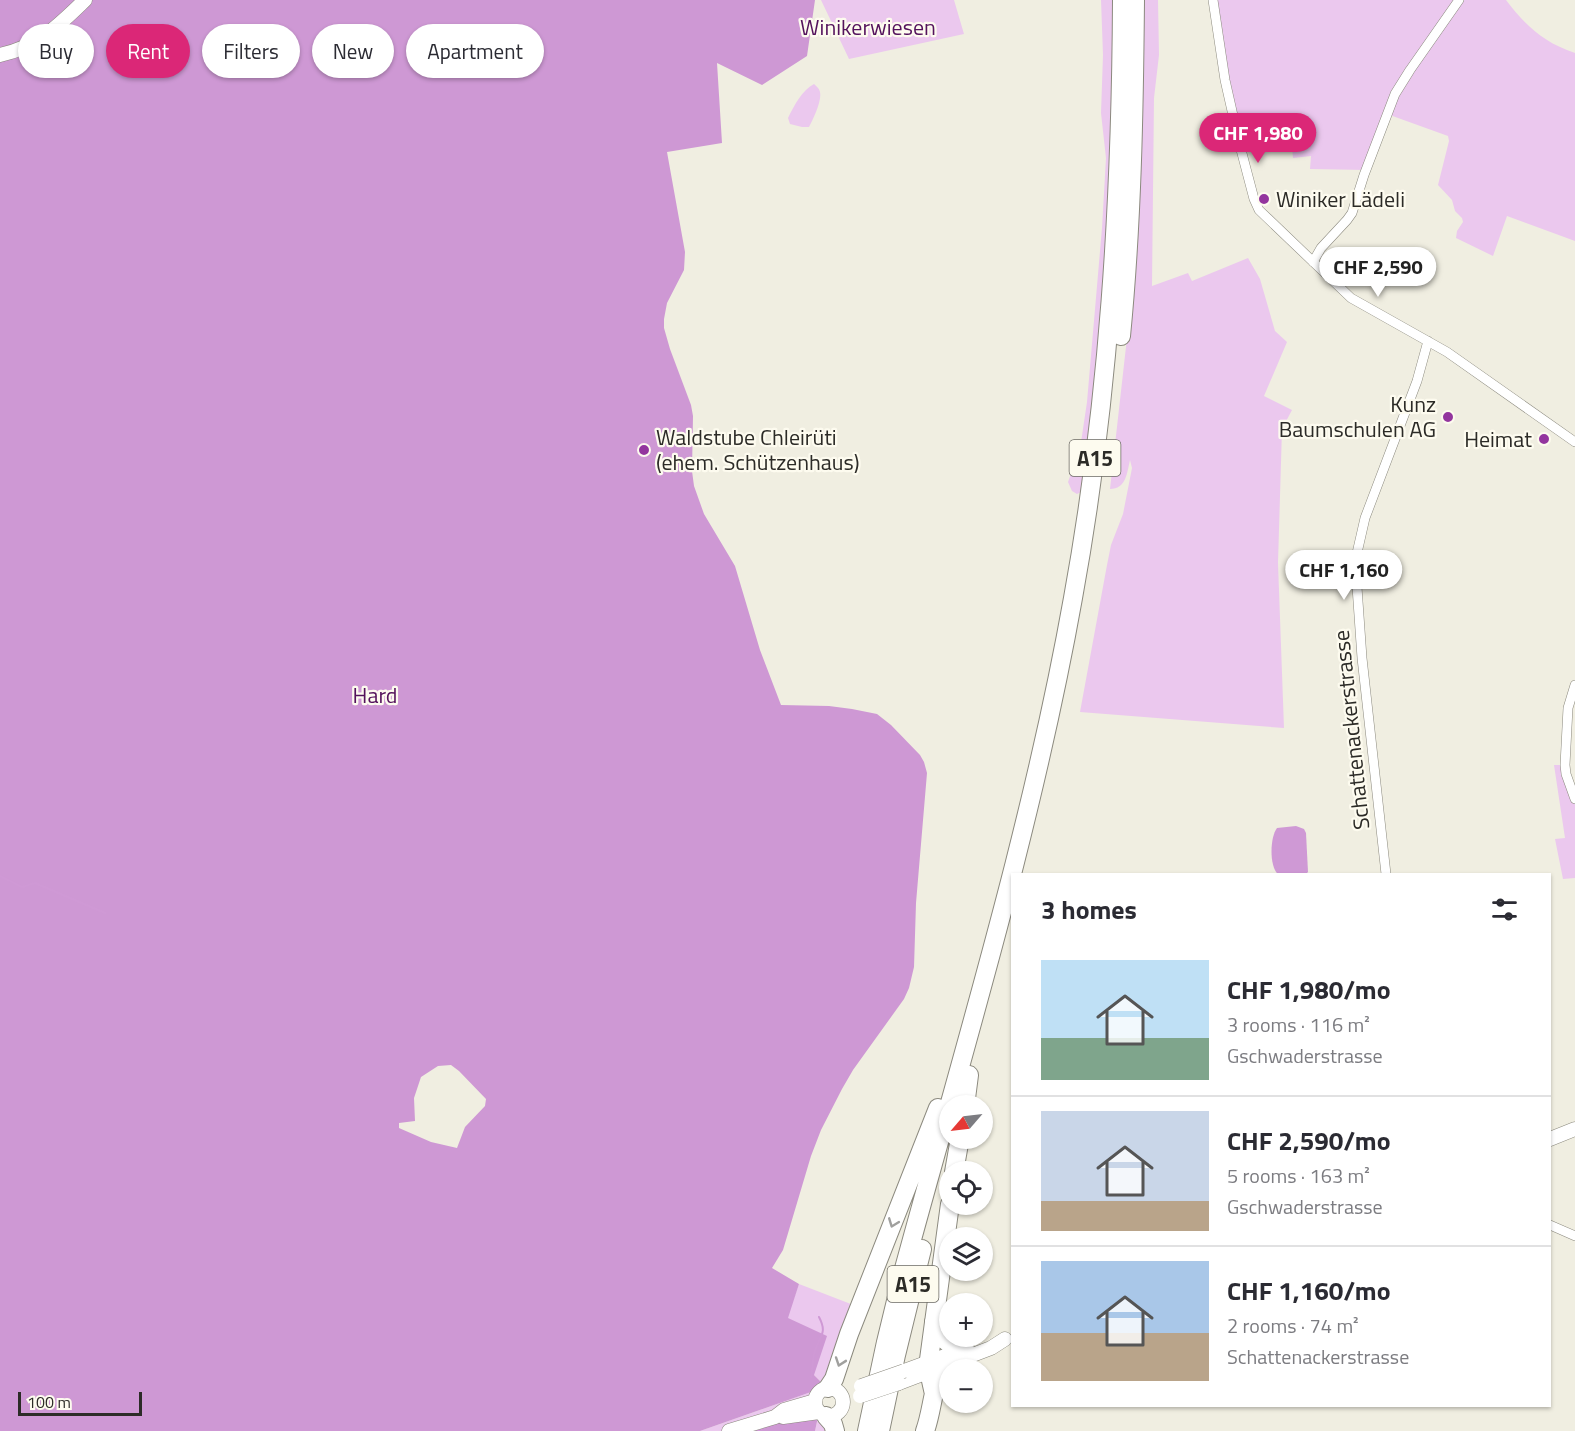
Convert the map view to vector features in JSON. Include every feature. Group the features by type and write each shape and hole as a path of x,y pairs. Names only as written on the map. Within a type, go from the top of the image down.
{"highway":[{"name":"A15","path":"867,1431 902,1276 1035,780 1065,643 1087,517 1112,301 1122,90 1122,0"},
{"name":"A15","path":"1024,873 1051,764 1077,639 1095,541 1112,415 1125,295 1132,184 1135,0"},
{"path":"965,1095 1011,922"},
{"path":"829,1406 834,1379 849,1334 968,1036"},
{"name":"A15","path":"880,1431 911,1294 949,1149"},
{"path":"925,1431 934,1394 934,1321 948,1215"},
{"path":"934,1321 938,1331 953,1347 965,1348"}],"main road":[{"path":"0,56 41,39 85,0"},
{"path":"1551,1139 1575,1129"},
{"path":"934,1367 965,1348 1009,1337"},
{"path":"729,1431 775,1417 784,1410 829,1406 861,1391 991,1348 1009,1337"}],"street":[{"path":"1213,0 1225,80 1239,142 1254,199 1263,215 1360,304 1428,341 1466,365 1575,442"},
{"path":"1313,262 1321,248 1352,213 1395,94 1459,0"},
{"name":"Schattenackerstrasse","path":"1386,873 1362,657 1357,553 1365,518 1417,381 1428,341"},
{"path":"1575,685 1568,708 1565,765 1575,799"},
{"path":"1551,1225 1575,1236"}],"green space":[{"name":"Hard","path":"0,0 815,0 807,56 762,85 717,63 722,143 667,152 685,252 684,270 667,303 664,328 691,405 694,486 704,514 735,566 760,650 781,705 829,706 877,714 891,725 924,762 927,773 916,903 914,967 904,999 853,1070 821,1130 783,1250 772,1268 799,1284 788,1318 827,1336 814,1375 823,1384 811,1392 700,1431 0,1431","holes":["451,1065 486,1099 485,1106 465,1127 457,1148 431,1142 399,1128 399,1123 415,1121 414,1098 421,1077 438,1066"]},
{"name":"Winikerwiesen","path":"821,0 954,0 964,34 849,59"},
{"path":"1101,0 1114,0 1116,55 1105,298 1083,491 1077,494 1072,491 1068,482 1080,449 1087,402 1106,158 1101,113 1103,55"},
{"path":"1142,0 1158,0 1159,55 1154,98 1152,286 1188,273 1192,281 1248,258 1260,279 1275,331 1287,342 1264,396 1292,410 1282,429 1278,563 1284,728 1080,712 1111,545 1123,514 1132,468 1130,460 1123,483 1110,489 1128,329"},
{"path":"1213,0 1506,0 1536,32 1554,44 1575,53 1575,241 1507,216 1493,256 1456,238 1457,231 1463,222 1462,218 1455,211 1452,200 1438,185 1449,141 1448,136 1387,114 1366,170 1310,169 1311,156 1293,158 1291,136 1239,142"},
{"path":"814,84 819,89 820,100 809,127 790,124 788,118 802,94"},
{"path":"1554,765 1565,765 1575,799 1575,878 1563,879 1555,839 1565,838"},
{"path":"799,1284 856,1306 823,1384 814,1375 787,1318"},
{"path":"811,1392 826,1431 815,1431 819,1413 729,1431 700,1431"},
{"path":"819,1412 815,1431 729,1431"}],"shaded area":[{"path":"1296,826 1304,829 1307,873 1277,873 1275,870 1272,844 1277,828"}],"waterway":[{"path":"0,876 22,887 35,883 105,913"},
{"path":"811,1377 814,1354 823,1331 819,1317"}],"place":[{"name":"Winiker Lädeli","path":"1264,199"},
{"name":"Kunz Baumschulen AG","path":"1448,417"},
{"name":"Heimat","path":"1544,439"},
{"name":"Waldstube Chleirüti (ehem. Schützenhaus)","path":"644,450"}]}
